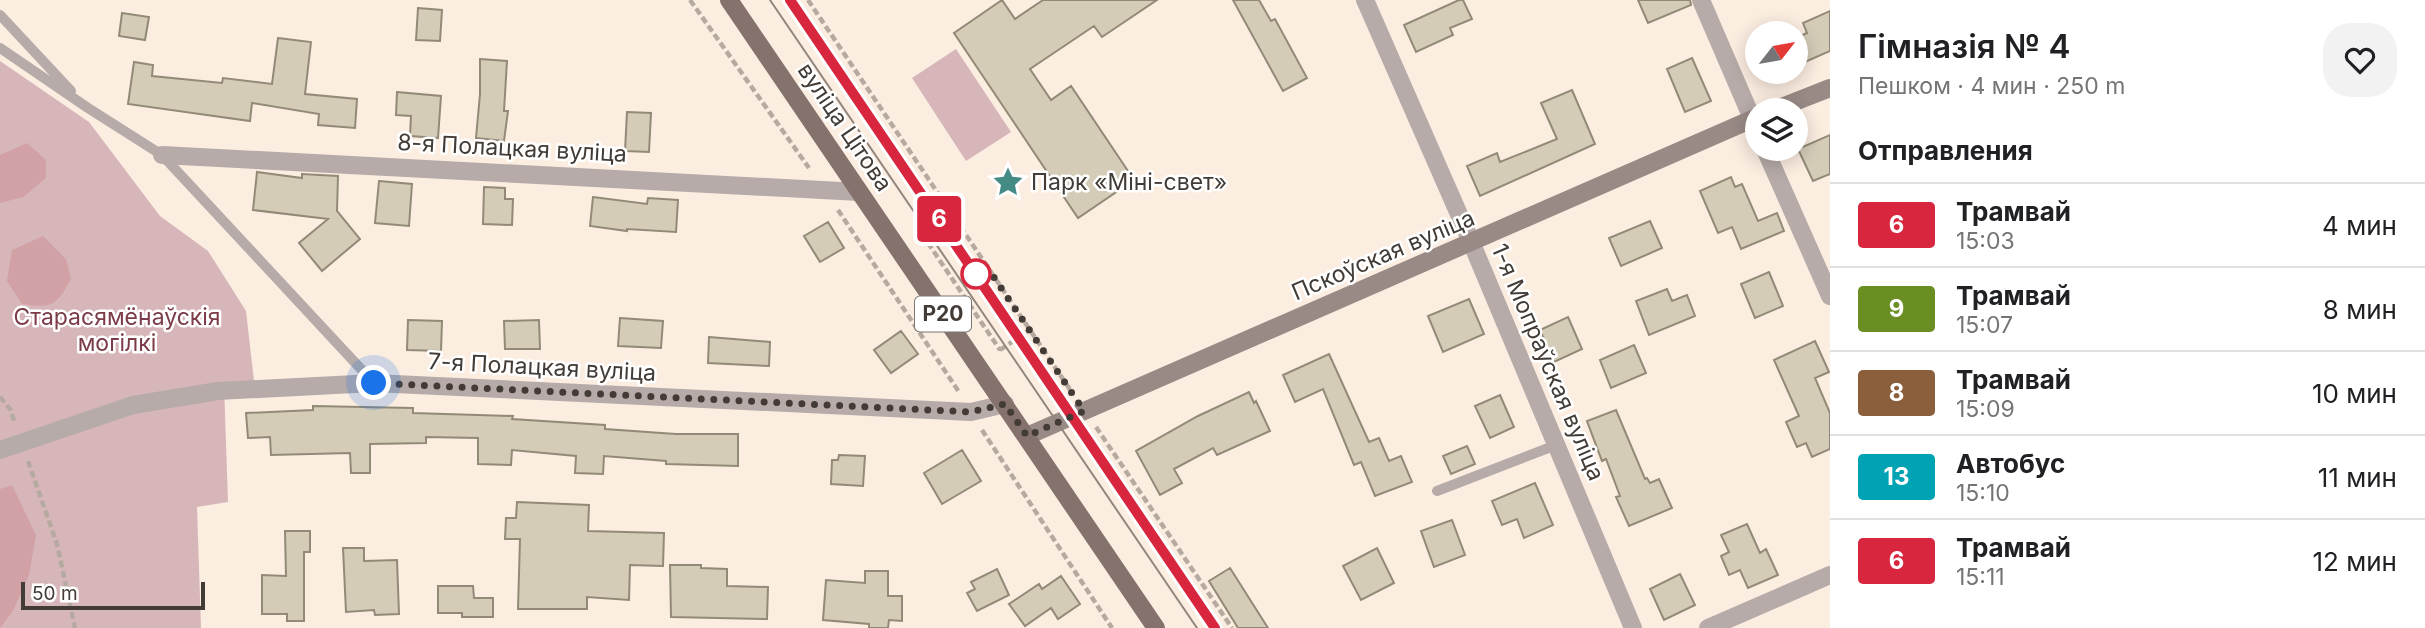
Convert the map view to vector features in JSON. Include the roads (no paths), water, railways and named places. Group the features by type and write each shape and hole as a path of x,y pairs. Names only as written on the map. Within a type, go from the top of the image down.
{"main road":[{"name":"вуліца Цітова","path":"729,0 1156,628"}],"street":[{"name":"1-я Мопраўская вуліца","path":"1365,0 1472,244 1633,628"},
{"path":"1701,0 1745,99"},
{"path":"1805,98 1830,88"},
{"name":"Пскоўская вуліца","path":"1027,436 1745,126"},
{"name":"8-я Полацкая вуліца","path":"162,155 859,192"},
{"path":"1770,161 1830,296"},
{"name":"7-я Полацкая вуліца","path":"0,450 133,405 218,391 374,383 971,412 1005,404"},
{"path":"1708,628 1830,575"}],"lane":[{"path":"0,15 88,108"},
{"path":"0,48 162,155 374,383"},
{"path":"1437,491 1556,445"}],"tram line":[{"path":"770,0 1197,628"},
{"path":"790,0 1215,628"},
{"name":"6","path":"790,0 1215,628"}],"place":[{"name":"Парк «Міні-свет»","path":"1008,182"}],"park label":[{"name":"Старасямёнаўскія могілкі","path":"117,330"}]}
